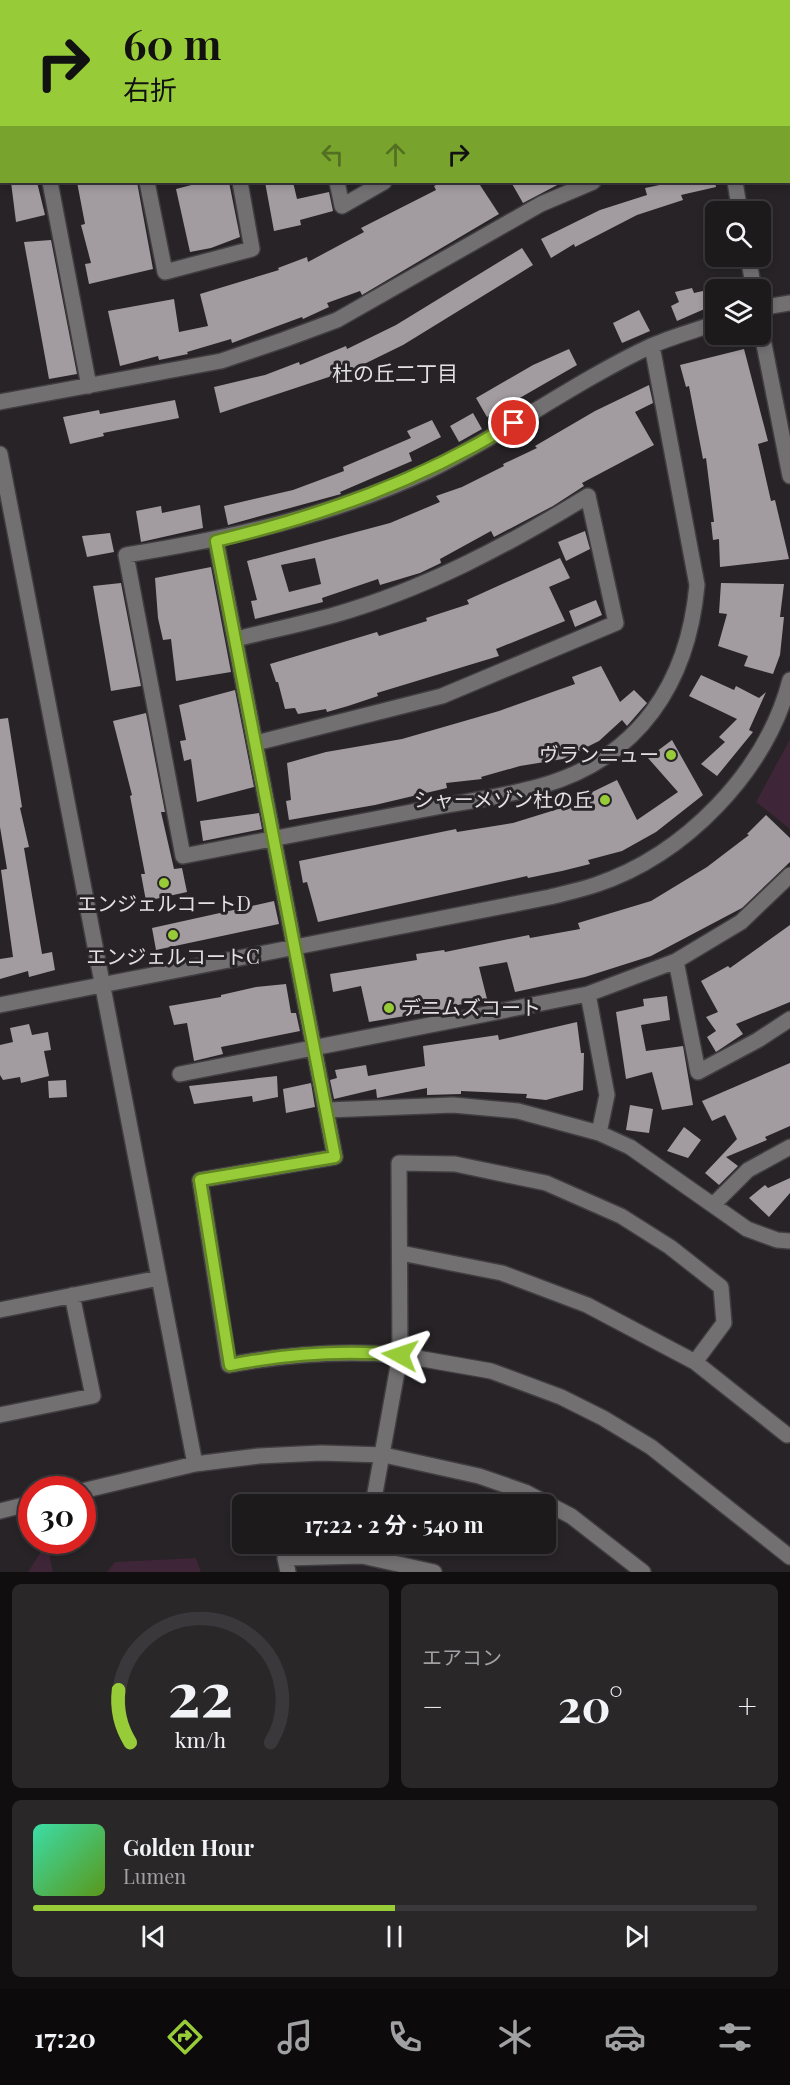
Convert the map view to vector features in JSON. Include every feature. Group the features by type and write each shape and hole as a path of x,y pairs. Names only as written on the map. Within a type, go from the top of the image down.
{"street":[{"path":"50,183 89,386"},
{"path":"147,183 165,272 252,249 240,183"},
{"path":"338,183 342,206 382,183"},
{"path":"0,402 221,361 337,320 541,204 591,183"},
{"path":"735,183 738,201"},
{"path":"771,306 790,303"},
{"path":"652,346 697,585 694,618 684,653 649,718 629,740 600,762 539,787 183,856 126,555 216,541 321,513 371,496 429,470 652,346 705,327"},
{"path":"764,345 790,476"},
{"path":"0,454 195,1464"},
{"path":"236,639 335,615 454,570 516,540 588,496 616,623 442,696 256,743"},
{"path":"216,541 335,1157 200,1180 230,1365 261,1359 355,1351 400,1355 490,1371 561,1397 603,1418 651,1447 790,1557"},
{"path":"0,1005 550,897 596,885 640,865 677,840 718,805 743,775 769,735 790,680"},
{"path":"180,1074 588,994 676,961 741,922 790,875"},
{"path":"676,961 698,1072 758,1040 790,1019"},
{"path":"588,994 607,1095 599,1133"},
{"path":"327,1110 453,1105 518,1111 599,1133 630,1147 715,1203 747,1229 777,1240 790,1241"},
{"path":"715,1203 748,1170 790,1147"},
{"path":"375,1494 400,1355 399,1163 455,1164 546,1183 621,1216 670,1247 721,1287 724,1323 695,1362"},
{"path":"401,1253 502,1273 586,1305 695,1362 789,1434"},
{"path":"0,1310 159,1278"},
{"path":"0,1415 93,1396 72,1295"},
{"path":"96,1488 195,1464 310,1453 384,1455 479,1476 525,1492 571,1516 643,1572"},
{"path":"1,1508 18,1505"},
{"path":"288,1572 285,1558 324,1554"},
{"path":"376,1554 434,1572"}],"shaded area":[{"path":"790,739 790,829 756,802"},
{"path":"39,1554 49,1554 53,1572 28,1572"},
{"path":"196,1558 201,1572 107,1572 115,1562"}],"building":[{"path":"11,183 37,183 45,215 16,222"},
{"path":"77,183 137,183 153,269 89,284 85,264 91,263 81,225 85,224"},
{"path":"199,183 229,183 240,237 211,248 190,252 176,189"},
{"path":"265,183 293,183 297,199 329,192 333,211 300,220 301,225 274,231"},
{"path":"440,183 479,183 499,214 362,295 360,291 327,303 329,307 303,319 302,317 232,343 231,339 187,352 188,354 159,360 158,356 120,366 108,311 174,299 179,332 208,326 200,294 279,270 278,268 307,257 308,262 364,232 361,228 436,190 434,186"},
{"path":"512,183 561,183 523,203"},
{"path":"669,183 715,183 716,187 681,195 683,200 637,215 575,247 574,244 551,258 541,239 600,210 647,195 645,188"},
{"path":"51,240 77,374 49,379 24,242"},
{"path":"522,248 533,265 403,345 356,368 220,413 214,387 265,375 299,362 300,365 346,346 347,349 396,325"},
{"path":"692,288 694,293 705,290 705,309 677,321 671,306 679,302 675,292"},
{"path":"639,310 650,331 622,343 613,323"},
{"path":"569,349 577,365 487,417 476,398 533,365"},
{"path":"744,349 768,441 758,444 771,501 775,500 789,559 720,567 719,539 713,540 711,522 714,522 706,458 703,459 689,386 686,387 680,365"},
{"path":"649,385 653,403 635,412 654,445 582,483 584,486 553,506 494,537 491,531 440,559 441,563 420,573 380,585 378,579 322,598 323,602 255,619 251,601 257,600 247,561 390,523 440,502 436,496 462,487 504,466 503,464 537,448 535,446 595,411","holes":["315,558 321,584 289,592 281,565"]},
{"path":"175,400 179,418 103,433 104,436 70,444 63,417 99,410 100,414"},
{"path":"473,413 482,429 459,442 450,426"},
{"path":"432,420 441,437 409,453 412,461 340,492 341,494 228,525 224,506 293,490 344,471 343,467 411,438 407,431"},
{"path":"200,505 203,528 141,542 136,511 161,506 162,513"},
{"path":"585,531 590,549 566,561 558,542"},
{"path":"110,533 114,552 87,557 82,536"},
{"path":"560,558 570,578 549,587 565,621 496,649 499,656 377,693 378,696 348,706 327,712 326,709 298,714 295,708 285,709 278,682 276,682 270,664 377,632 379,636 427,621 426,618 469,604 467,600"},
{"path":"211,567 231,672 176,681 171,639 163,640 158,618 155,578"},
{"path":"121,583 141,686 111,691 93,586"},
{"path":"721,583 784,584 780,617 784,617 780,655 773,674 744,666 748,656 718,646 727,614 719,613"},
{"path":"596,600 602,615 575,627 569,611"},
{"path":"601,666 620,702 634,690 647,703 627,726 622,720 599,741 563,759 520,766 481,777 482,779 446,783 447,788 375,805 289,820 286,801 291,800 287,763 326,752 402,739 499,711 575,684 572,677"},
{"path":"701,675 734,690 736,686 759,698 766,692 749,730 753,732 717,776 701,764 725,742 719,737 737,719 689,696"},
{"path":"235,690 254,787 197,802 191,759 184,761 180,741 186,740 179,705"},
{"path":"146,713 165,812 161,812 174,869 182,868 187,892 146,901 141,874 145,874 130,796 132,795 113,721"},
{"path":"8,718 22,807 20,808 29,847 24,848 42,954 52,952 55,970 29,977 28,971 0,979 0,959 13,957 1,870 7,869 0,827 0,719"},
{"path":"672,740 703,795 656,832 622,851 588,860 590,864 562,871 528,878 527,876 318,922 307,882 303,883 299,861 456,829 457,832 513,823 584,801 582,797 617,780 637,820 678,792 648,758"},
{"path":"259,813 262,829 203,841 200,821"},
{"path":"766,815 790,838 790,862 742,908 651,956 585,977 515,992 507,962 479,967 487,999 453,1006 453,1008 369,1022 361,986 333,992 330,974 417,960 416,954 444,950 445,952 529,935 530,938 580,929 578,923 651,901 707,867 749,835 747,834"},
{"path":"274,901 279,924 156,950 152,928"},
{"path":"790,925 790,1002 736,1024 743,1034 716,1052 707,1037 716,1031 706,1017 718,1012 701,981 728,966 730,968"},
{"path":"286,984 291,1013 296,1013 300,1031 221,1047 223,1054 194,1061 187,1023 174,1025 169,1006 221,997 221,995 256,987"},
{"path":"667,996 670,1020 641,1025 646,1051 683,1046 693,1105 662,1110 652,1072 626,1079 616,1012 644,1006 643,999"},
{"path":"577,1022 581,1053 584,1053 583,1090 546,1100 526,1098 527,1094 461,1091 461,1094 427,1095 427,1088 377,1098 376,1089 334,1099 330,1080 337,1078 335,1070 366,1065 368,1076 425,1066 423,1046 498,1035 499,1040"},
{"path":"29,1024 32,1035 48,1032 51,1050 44,1051 49,1076 21,1083 20,1077 3,1080 0,1075 0,1045 13,1042 10,1028"},
{"path":"790,1063 790,1126 765,1137 767,1140 726,1157 738,1166 719,1185 705,1173 737,1139 725,1115 712,1121 702,1101"},
{"path":"277,1076 278,1097 253,1102 252,1096 194,1104 189,1086"},
{"path":"66,1080 67,1097 49,1098 48,1081"},
{"path":"311,1083 315,1107 286,1113 283,1089"},
{"path":"630,1105 653,1109 649,1133 626,1130"},
{"path":"684,1127 701,1140 688,1158 667,1151"},
{"path":"790,1178 790,1193 769,1217 749,1198 765,1185 768,1188"}],"place":[{"name":"ヴランニュー","path":"671,755"},
{"name":"シャーメゾン杜の丘","path":"605,800"},
{"name":"エンジェルコートD","path":"164,883"},
{"name":"エンジェルコートC","path":"173,935"},
{"name":"デニムズコート","path":"389,1008"}],"district":[{"name":"杜の丘二丁目","path":"395,374"}],"route":[{"path":"400,1355 355,1351 261,1359 230,1365 200,1180 335,1157 216,541 321,513 371,496 480,444 514,423"}]}
